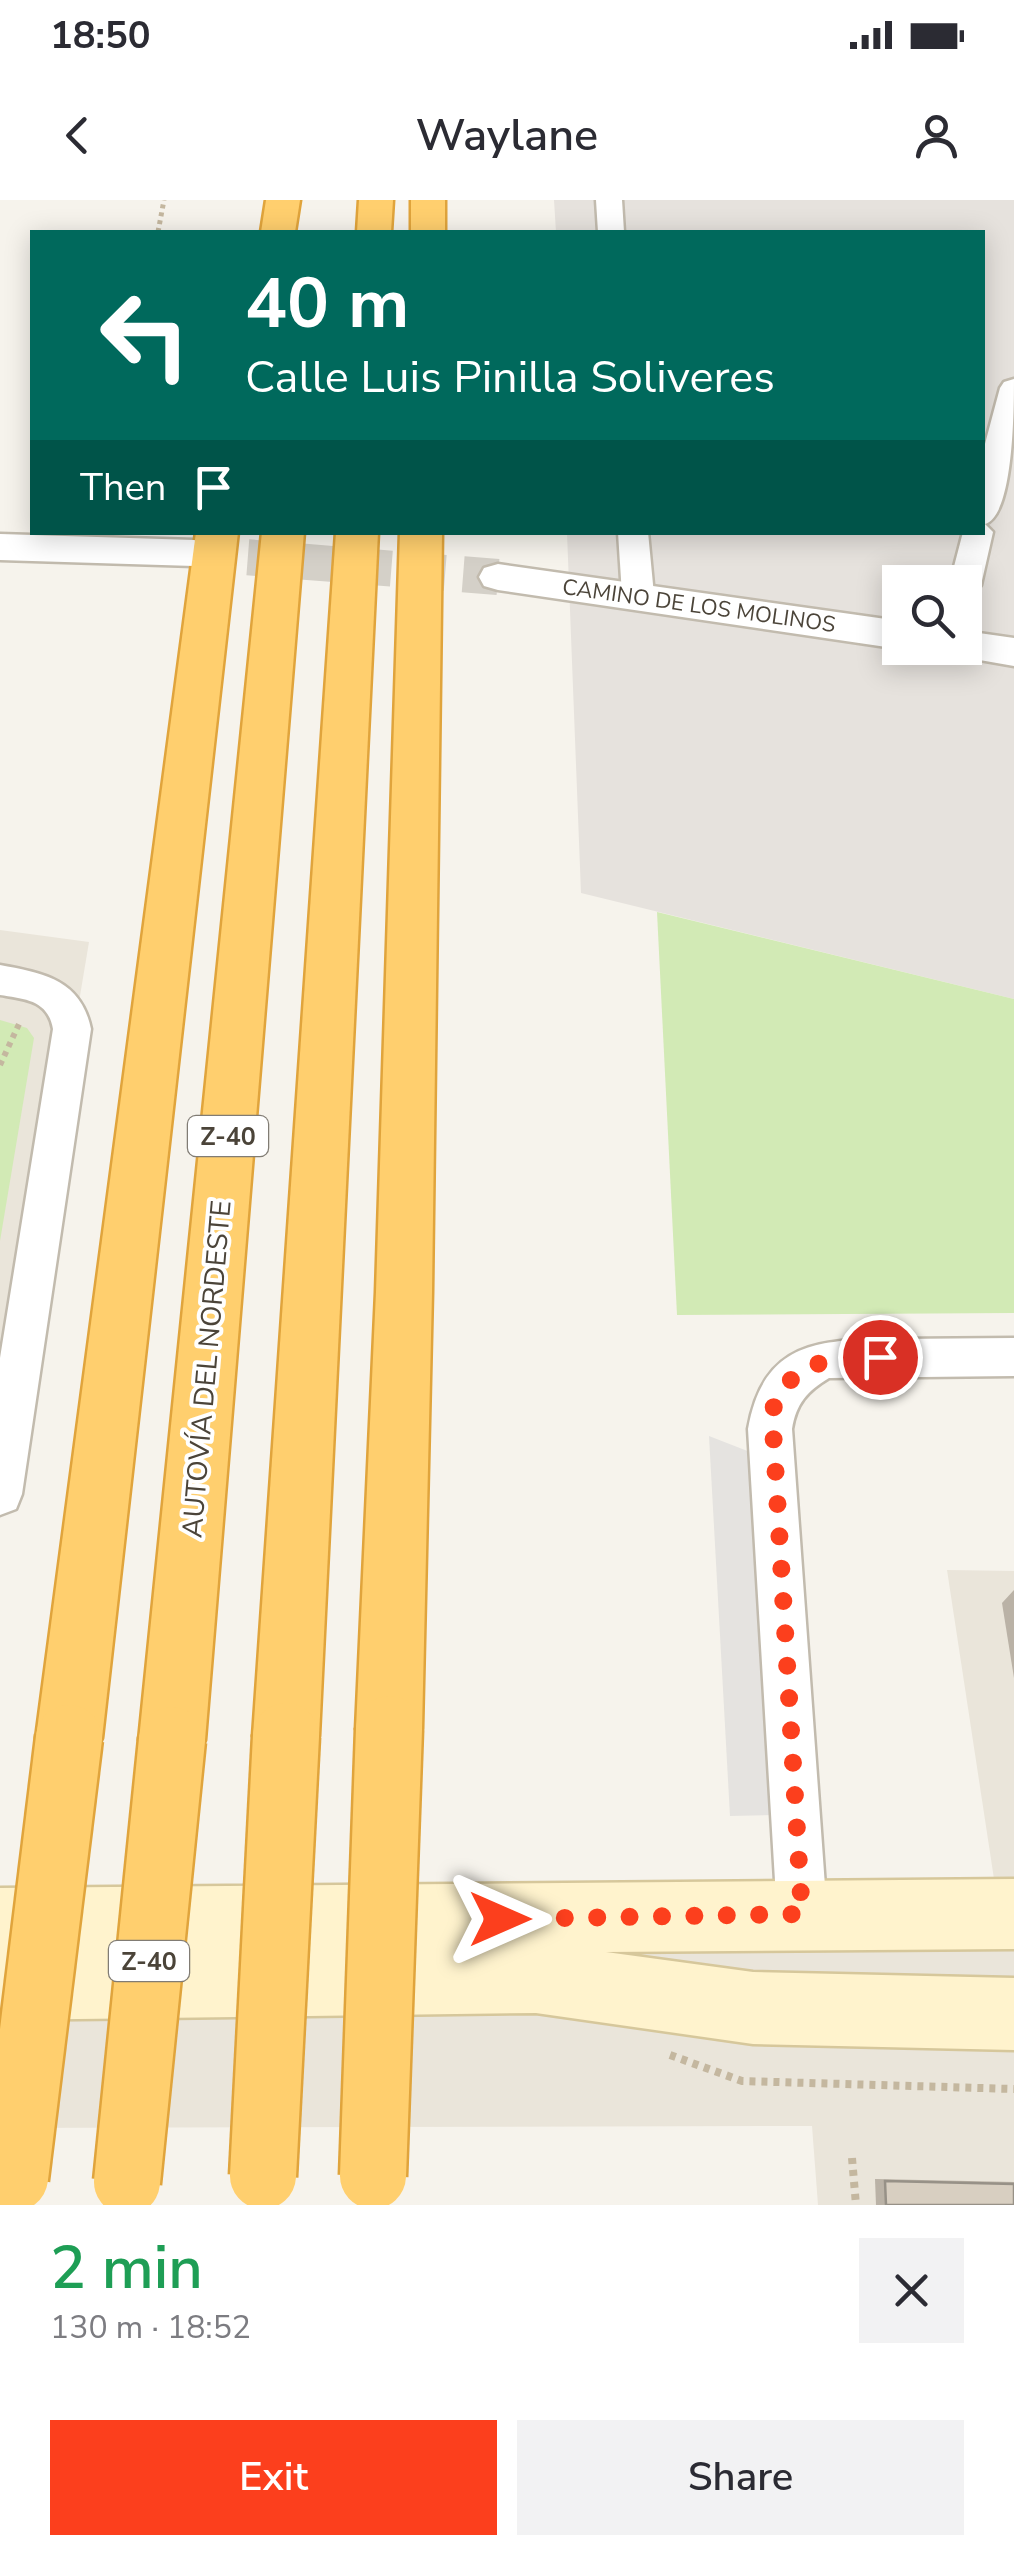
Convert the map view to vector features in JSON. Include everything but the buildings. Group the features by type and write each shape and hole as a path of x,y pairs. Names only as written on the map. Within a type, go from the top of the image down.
{"highway":[{"path":"246,230 250,200"},
{"path":"278,230 282,200"},
{"path":"310,230 314,200"},
{"path":"374,230 376,200"},
{"path":"428,200 428,230"},
{"name":"AUTOVÍA DEL NORDESTE","path":"125,2193 172,1740 283,535"},
{"path":"262,2191 356,535"},
{"path":"373,2190 404,1292 421,535"},
{"path":"14,2191 205,543"}],"main road":[{"path":"0,1923 1014,1914"},
{"path":"0,1985 536,1978 753,2008 1014,2014"}],"street":[{"path":"609,200 611,230"},
{"path":"985,502 1014,388"},
{"path":"633,535 638,595"},
{"path":"970,565 977,535"},
{"path":"0,547 205,543"},
{"name":"CAMINO DE LOS MOLINOS","path":"498,577 882,632"},
{"path":"982,647 1014,652"},
{"path":"0,980 48,989 66,1004 72,1029 0,1494"},
{"path":"802,1914 770,1429 778,1392 808,1366 827,1358 1014,1358"}],"path":[{"path":"158,230 164,200"},
{"path":"0,1066 19,1024"},
{"path":"667,2054 742,2081 1014,2090"},
{"path":"852,2158 856,2205"}],"shaded area":[{"path":"554,200 1014,200 1014,999 581,893 567,535 985,535 985,230 556,230"},
{"path":"0,930 89,942 0,1475"},
{"path":"709,1436 750,1452 777,1815 730,1816"},
{"path":"947,1570 1014,1571 1014,2205 818,2205 812,2126 0,2128 0,1903 996,1892"}],"green space":[{"path":"657,912 1014,999 1014,1313 677,1315"},
{"path":"0,1020 27,1028 34,1038 0,1241"}],"tunnel":[{"path":"194,553 498,577"}],"route":[{"path":"500,1919 802,1914 772,1466 772,1412 778,1392 808,1366 827,1358 880,1357"}]}
